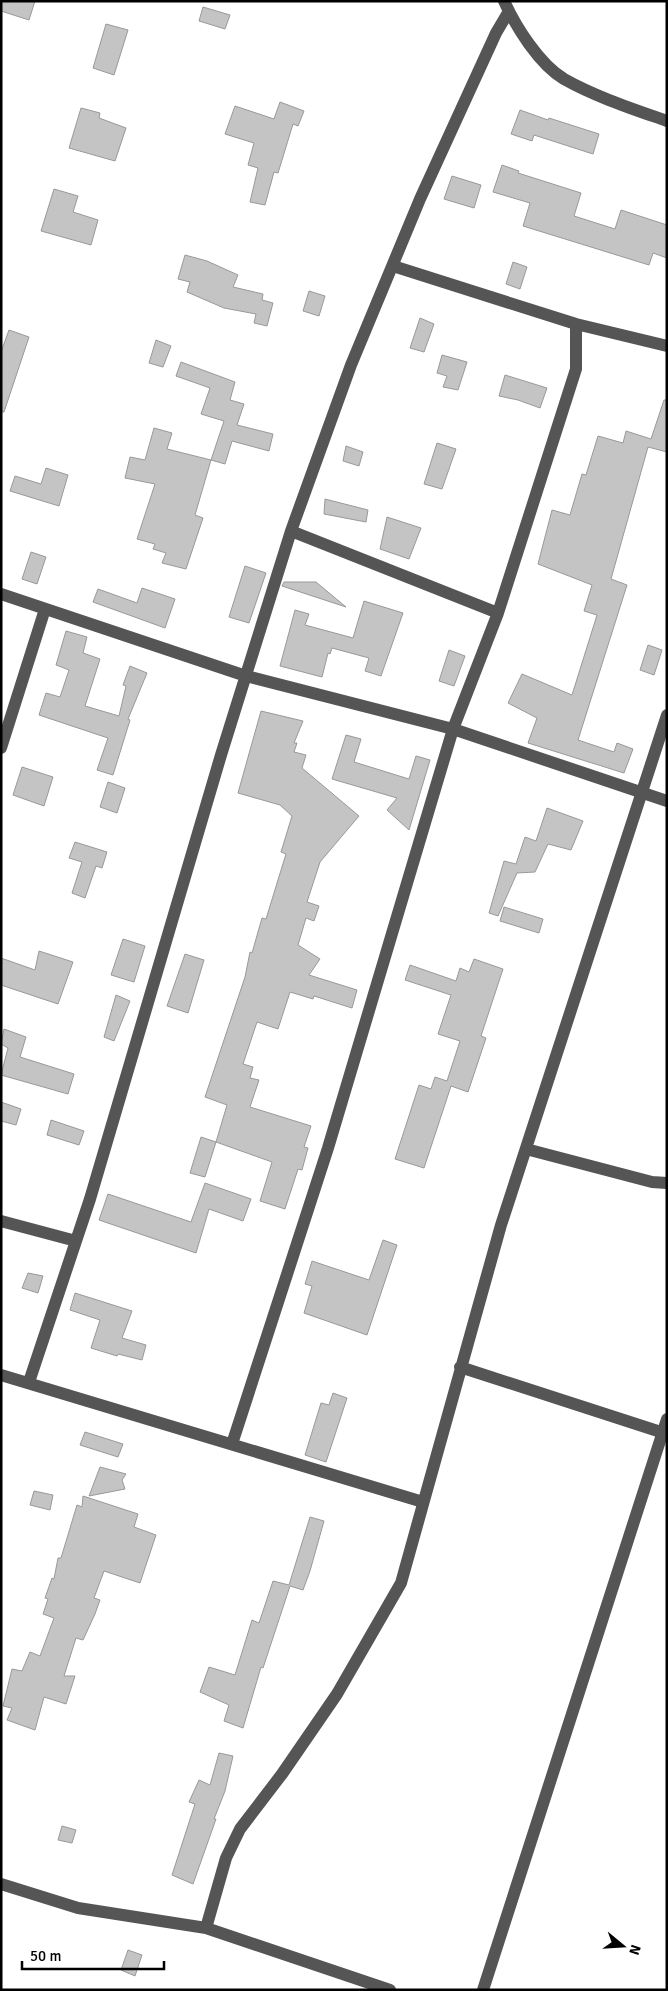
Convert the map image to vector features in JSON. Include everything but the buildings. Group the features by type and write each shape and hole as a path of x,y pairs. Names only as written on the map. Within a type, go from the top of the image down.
{"street":[{"path":"507,6 528,43 546,64 563,78 617,103 667,121"},
{"path":"29,1382 76,1241 291,531 351,365 420,199 507,6"},
{"path":"393,266 576,324 667,346"},
{"path":"232,1444 328,1148 453,729 498,613 576,370 576,324"},
{"path":"291,531 498,613"},
{"path":"1,594 246,676 453,729 667,801"},
{"path":"1,748 44,609"},
{"path":"206,1928 226,1858 240,1829 282,1774 337,1694 401,1583 501,1225 667,715"},
{"path":"526,1150 652,1182 667,1183"},
{"path":"1,1221 76,1241"},
{"path":"460,1367 665,1434"},
{"path":"1,1375 423,1502"},
{"path":"483,1990 665,1434 667,1419"},
{"path":"1,1884 78,1908 206,1928 390,1990"}]}
